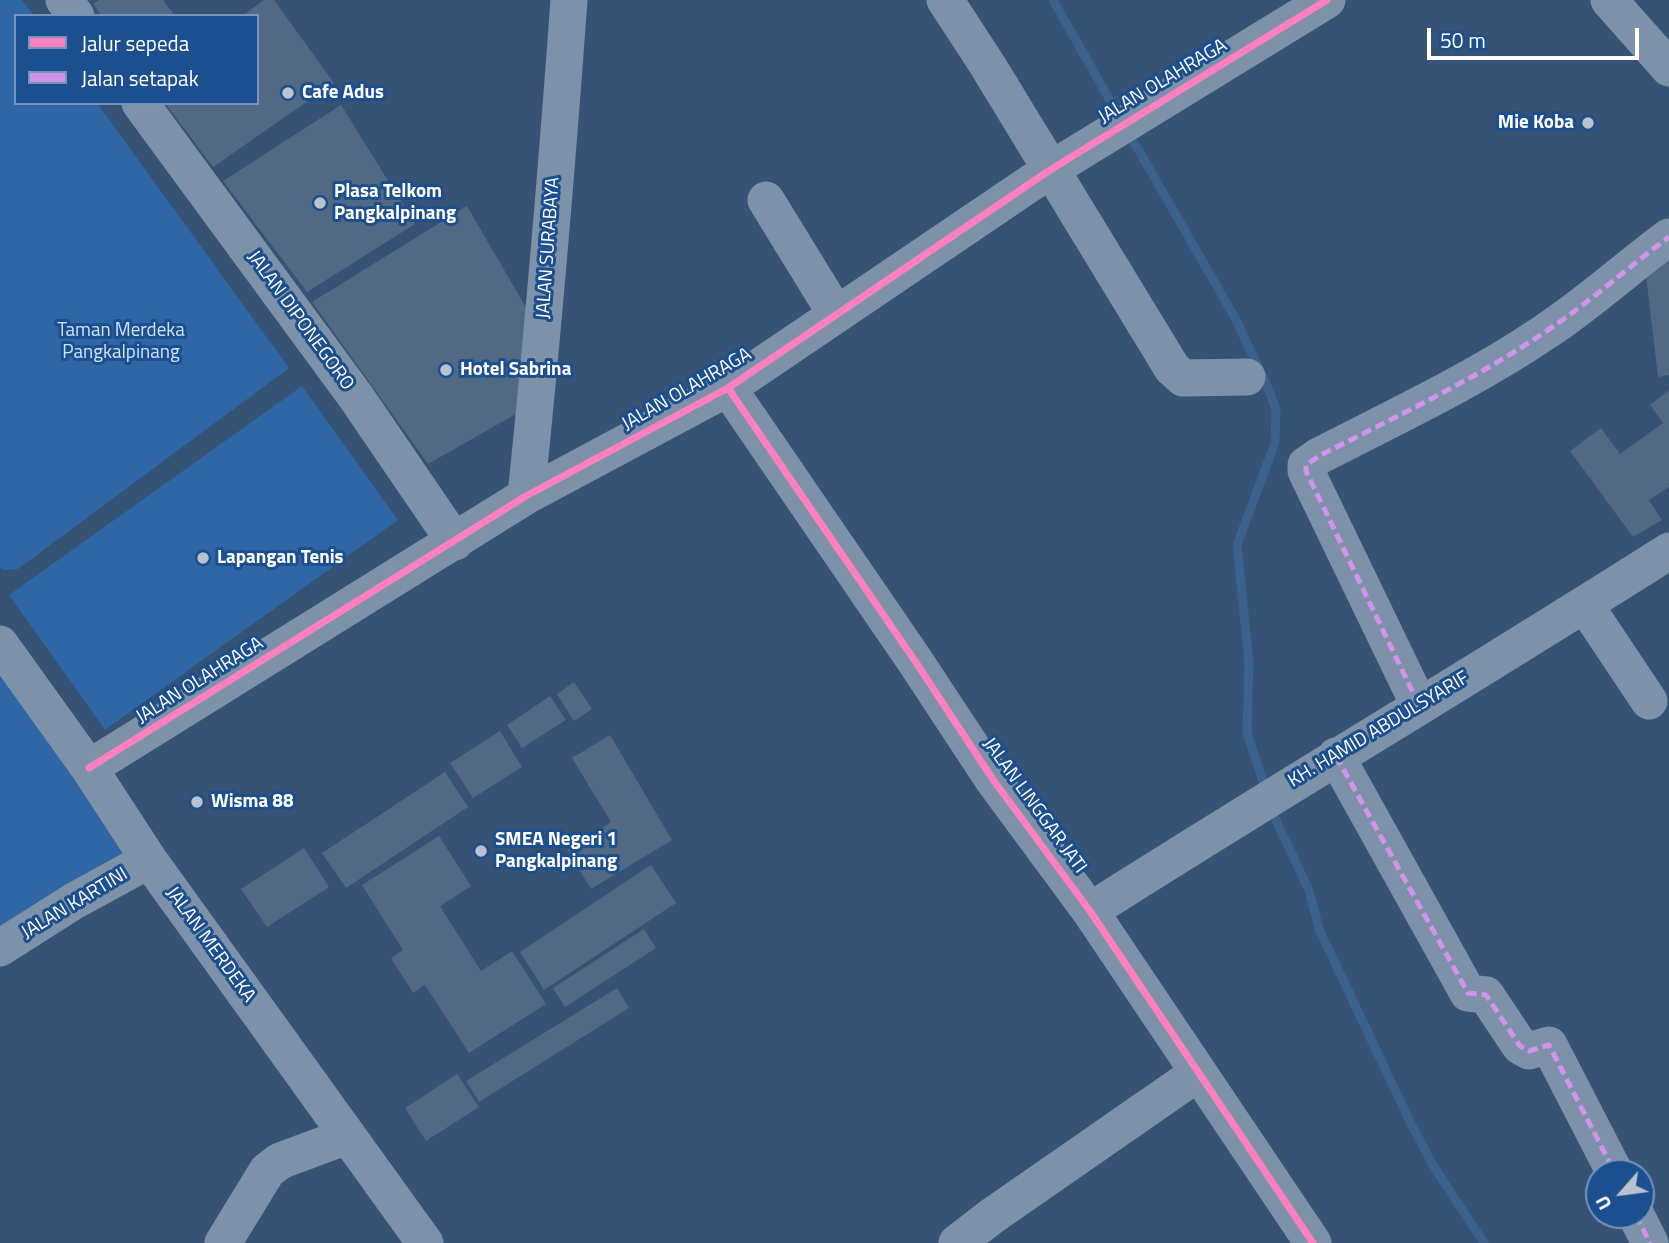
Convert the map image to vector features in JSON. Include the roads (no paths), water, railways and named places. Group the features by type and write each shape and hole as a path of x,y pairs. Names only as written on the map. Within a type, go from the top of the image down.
{"street":[{"name":"JALAN SURABAYA","path":"526,496 549,275 553,185 569,0"},
{"path":"945,0 1177,374 1183,378 1247,377"},
{"name":"JALAN OLAHRAGA","path":"89,768 526,496 729,388 1050,170 1326,0"},
{"path":"1609,0 1669,68"},
{"name":"JALAN DIPONEGORO","path":"141,105 356,397 455,542"},
{"path":"766,200 836,314"},
{"path":"1419,705 1306,471 1306,465 1444,392 1544,334 1669,237"},
{"name":"JALAN LINGGAR JATI","path":"729,388 994,781 1090,911 1313,1243"},
{"name":"KH. HAMID ABDULSYARIF","path":"1090,911 1275,793 1669,551"},
{"path":"1585,605 1649,701"},
{"name":"JALAN MERDEKA","path":"0,644 89,768 149,860 425,1243"},
{"path":"1336,756 1468,993 1486,995 1520,1046 1528,1051 1549,1045 1608,1159"},
{"name":"JALAN KARTINI","path":"0,948 74,901 149,860"},
{"path":"957,1243 1198,1073"},
{"path":"223,1243 267,1171 280,1161 348,1136"}],"waterway":[{"path":"1053,0 1120,118"},
{"path":"1127,130 1234,316 1276,409 1275,443 1237,545 1249,663 1247,733 1267,793"},
{"path":"1271,806 1309,890 1319,929 1412,1126 1434,1167 1484,1243"}],"place":[{"name":"Cafe Adus","path":"288,93"},
{"name":"Mie Koba","path":"1588,123"},
{"name":"Plasa Telkom Pangkalpinang","path":"320,203"},
{"name":"Hotel Sabrina","path":"446,370"},
{"name":"Lapangan Tenis","path":"203,558"},
{"name":"Wisma 88","path":"197,802"},
{"name":"SMEA Negeri 1 Pangkalpinang","path":"481,851"}],"park label":[{"name":"Taman Merdeka Pangkalpinang","path":"121,342"}]}
